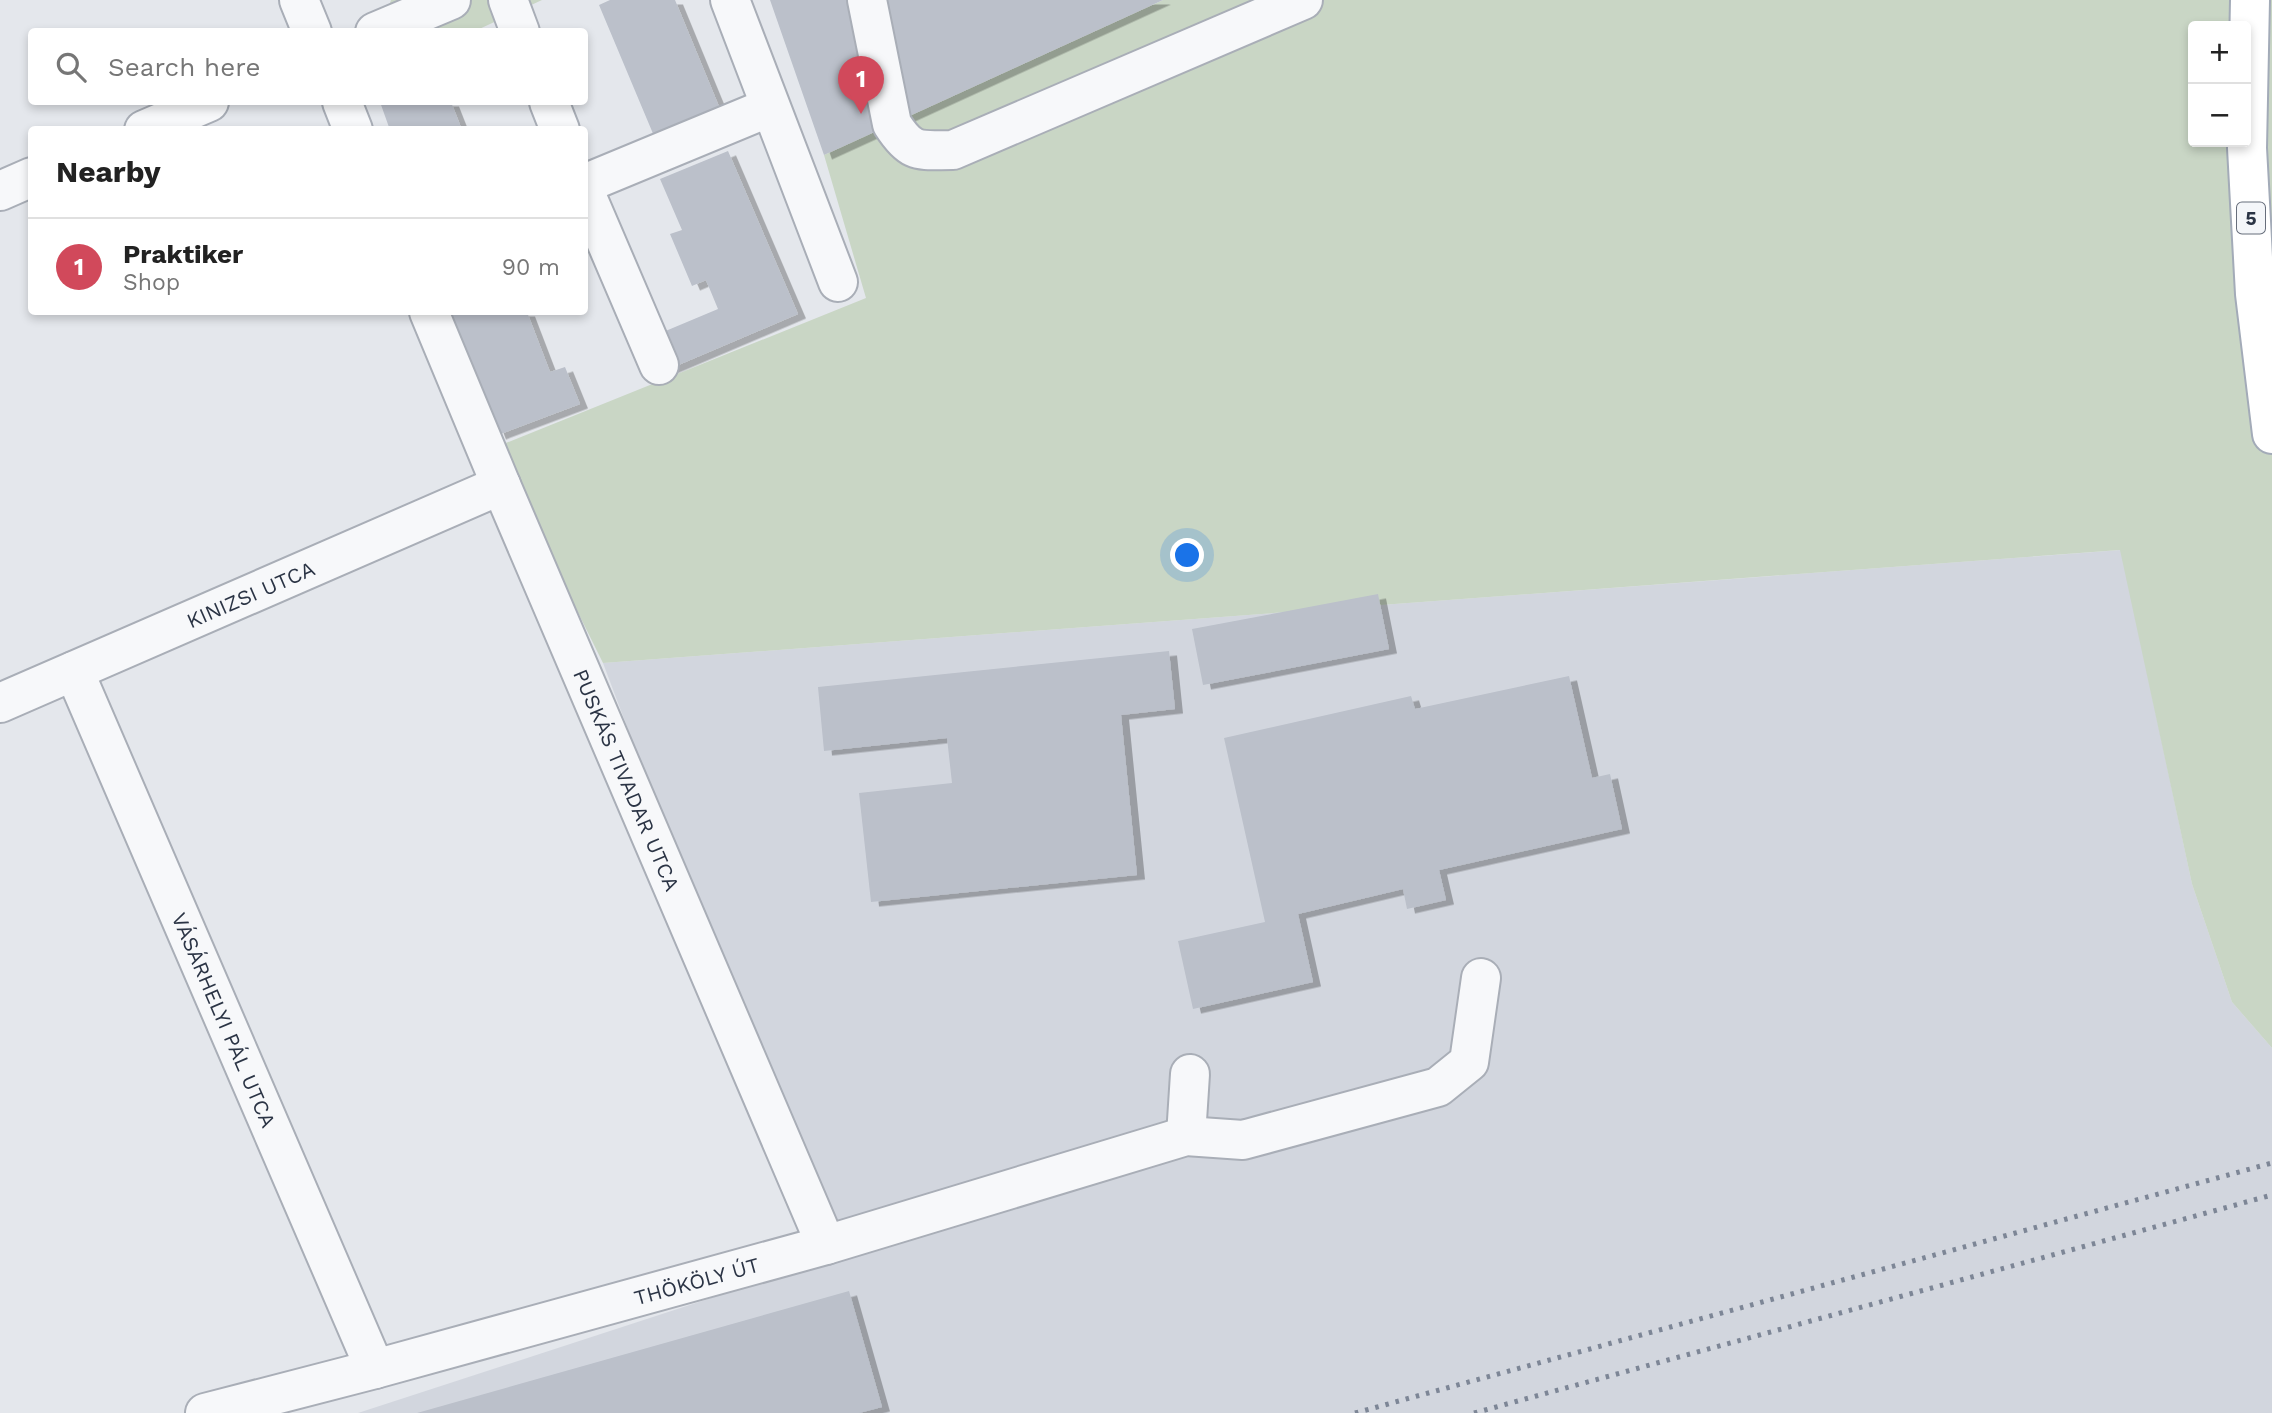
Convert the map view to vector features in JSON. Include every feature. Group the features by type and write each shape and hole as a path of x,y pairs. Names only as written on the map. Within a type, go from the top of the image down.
{"main road":[{"name":"5","path":"2250,0 2247,148 2255,294 2272,434"}],"street":[{"path":"299,0 310,28"},
{"path":"384,28 451,0"},
{"path":"508,0 518,28"},
{"path":"730,0 838,282"},
{"path":"867,0 892,124 903,140 916,150 953,150 1303,0"},
{"path":"153,126 202,105"},
{"path":"343,105 351,126"},
{"path":"550,105 558,126"},
{"path":"588,182 770,107"},
{"path":"0,191 28,179"},
{"path":"588,199 659,365"},
{"name":"PUSKÁS TIVADAR UTCA","path":"430,315 500,485 826,1245"},
{"name":"KINIZSI UTCA","path":"0,703 500,485"},
{"name":"VÁSÁRHELYI PÁL UTCA","path":"74,671 375,1369"},
{"path":"1190,1074 1186,1136 1243,1140 1438,1087 1469,1062 1481,978"},
{"name":"THÖKÖLY ÚT","path":"205,1413 826,1245 1186,1136"}],"shaded area":[{"path":"2121,550 2192,884 2232,1002 2272,1048 2272,1413 358,1413 828,1260 603,663"}],"green space":[{"path":"391,0 542,0 481,28 381,28"},
{"path":"1163,0 2272,0 2272,1048 2232,1002 2192,884 2120,550 603,663 496,447 866,298 824,155"}],"building":[{"path":"610,0 675,0 720,109 654,136 599,5"},
{"path":"770,0 1163,0 824,155"},
{"path":"381,105 452,105 460,126 389,126"},
{"path":"728,151 798,314 669,369 656,335 718,309 706,280 692,286 670,234 682,230 660,179"},
{"path":"452,315 528,315 550,372 565,367 580,404 498,435"},
{"path":"1378,594 1389,649 1203,685 1192,629"},
{"path":"1169,651 1175,709 1121,715 1137,875 871,902 859,793 952,783 947,738 824,751 818,687"},
{"path":"1569,676 1592,778 1610,774 1622,829 1439,870 1446,900 1407,909 1403,889 1298,914 1313,982 1193,1009 1178,941 1265,922 1224,738 1411,696 1415,709"},
{"path":"849,1291 882,1407 859,1413 417,1413"}],"railway":[{"path":"1355,1413 2272,1163"},
{"path":"1474,1413 2272,1195"}],"place":[{"name":"Praktiker","path":"861,114"}]}
